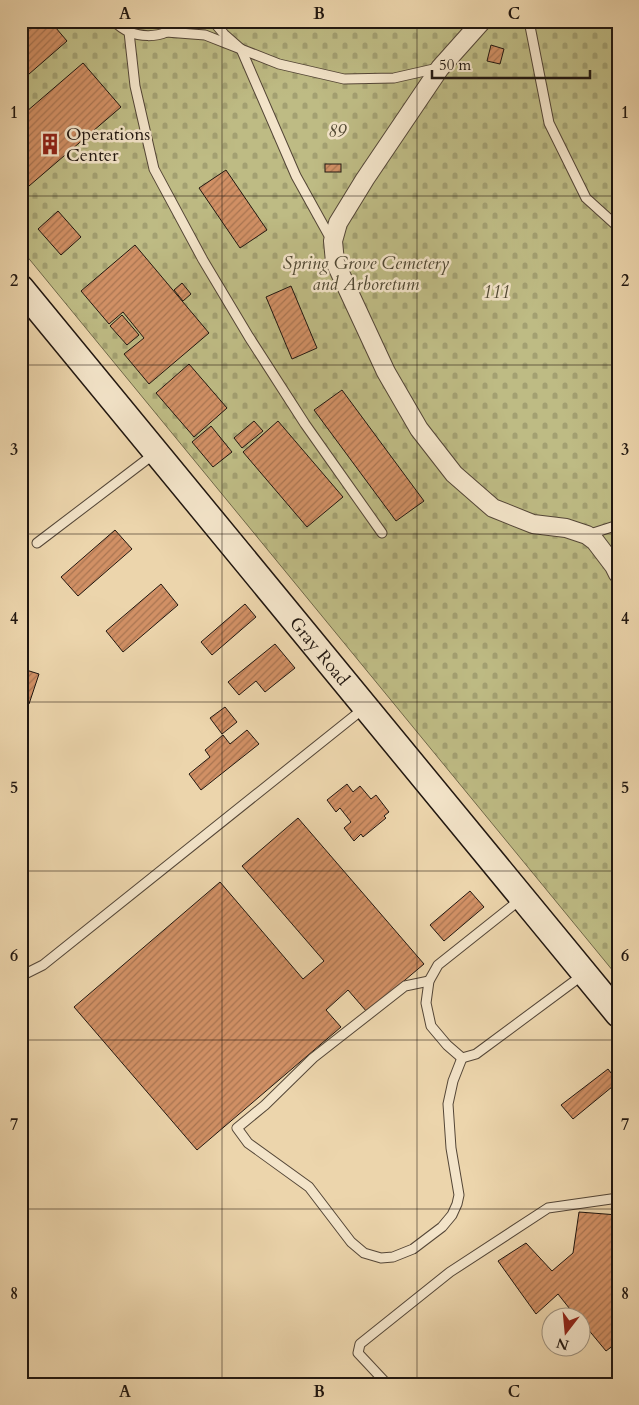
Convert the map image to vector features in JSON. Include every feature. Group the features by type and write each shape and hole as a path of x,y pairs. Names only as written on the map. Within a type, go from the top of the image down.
{"street":[{"path":"482,21 440,68 365,179 338,223 333,241 335,262 386,372 419,429 454,474 493,508 533,524 566,528 587,536 595,541 618,574"},
{"name":"Gray Road","path":"21,288 618,1014"}],"lane":[{"path":"114,21 129,32 141,36 154,36 166,32 181,21"},
{"path":"213,21 241,49 296,176 333,241"},
{"path":"529,21 549,122 586,198 618,227"},
{"path":"129,32 135,86 154,169 203,260 249,337 305,424 382,533"},
{"path":"166,32 206,35 279,64 344,79 394,78 440,68"},
{"path":"37,543 156,452"},
{"path":"587,536 618,525"},
{"path":"21,976 42,965 366,707"},
{"path":"462,1058 448,1046 432,1026 426,1003 429,981 438,965 522,898"},
{"path":"462,1058 476,1054 584,974"},
{"path":"429,981 405,986 313,1058 265,1105 236,1128 248,1143 309,1187 351,1242 364,1253 381,1258 393,1257 413,1249 442,1227 452,1215 456,1204 459,1195 451,1148 448,1104 453,1081 462,1058"},
{"path":"387,1384 358,1353 360,1344 450,1272 548,1208 618,1198"}],"green space":[{"name":"Spring Grove Cemetery and Arboretum","path":"21,21 618,21 618,977 21,249"}],"building":[{"path":"30,21 50,21 67,41 21,81 21,29"},
{"path":"491,45 504,49 500,64 487,61"},
{"name":"Operations Center","path":"83,63 121,107 29,186 21,176 21,106 26,112"},
{"path":"325,164 341,164 341,172 325,172"},
{"path":"226,170 267,230 240,248 199,188"},
{"path":"58,211 81,237 61,255 38,229"},
{"path":"135,245 209,333 149,384 124,354 144,338 123,312 109,324 81,291"},
{"path":"182,283 191,294 183,301 174,290"},
{"path":"291,286 317,348 292,359 266,297"},
{"path":"122,315 139,335 127,345 110,326"},
{"path":"189,364 227,408 194,437 156,393"},
{"path":"342,390 424,501 396,521 314,410"},
{"path":"254,421 263,431 242,448 234,438"},
{"path":"278,421 343,497 307,527 243,452"},
{"path":"211,426 232,452 213,467 192,442"},
{"path":"115,530 132,549 78,596 61,577"},
{"path":"161,584 178,605 123,652 106,631"},
{"path":"245,604 256,617 212,655 201,642"},
{"path":"275,644 295,668 265,692 256,681 239,695 228,682"},
{"path":"21,660 26,662 23,669 39,674 29,704 21,709"},
{"path":"225,707 237,722 222,734 210,718"},
{"path":"247,730 259,744 201,790 189,774 210,757 205,750 223,735 230,744"},
{"path":"347,784 353,792 360,786 371,799 376,795 389,812 384,816 386,818 363,837 361,834 354,841 344,828 351,822 340,808 336,812 327,800"},
{"path":"298,818 424,964 367,1012 348,990 326,1010 341,1027 197,1150 74,1007 220,882 303,979 324,961 242,866"},
{"path":"470,891 484,907 444,941 430,925"},
{"path":"608,1069 618,1082 573,1119 561,1105"},
{"path":"579,1212 618,1215 618,1342 606,1351 592,1334 592,1308 569,1308 558,1294 536,1314 498,1261 526,1243 552,1271 573,1253"}],"place":[{"name":"Operations Center","path":"50,144"}],"park label":[{"name":"89","path":"337,131"},
{"name":"111","path":"496,292"}]}
